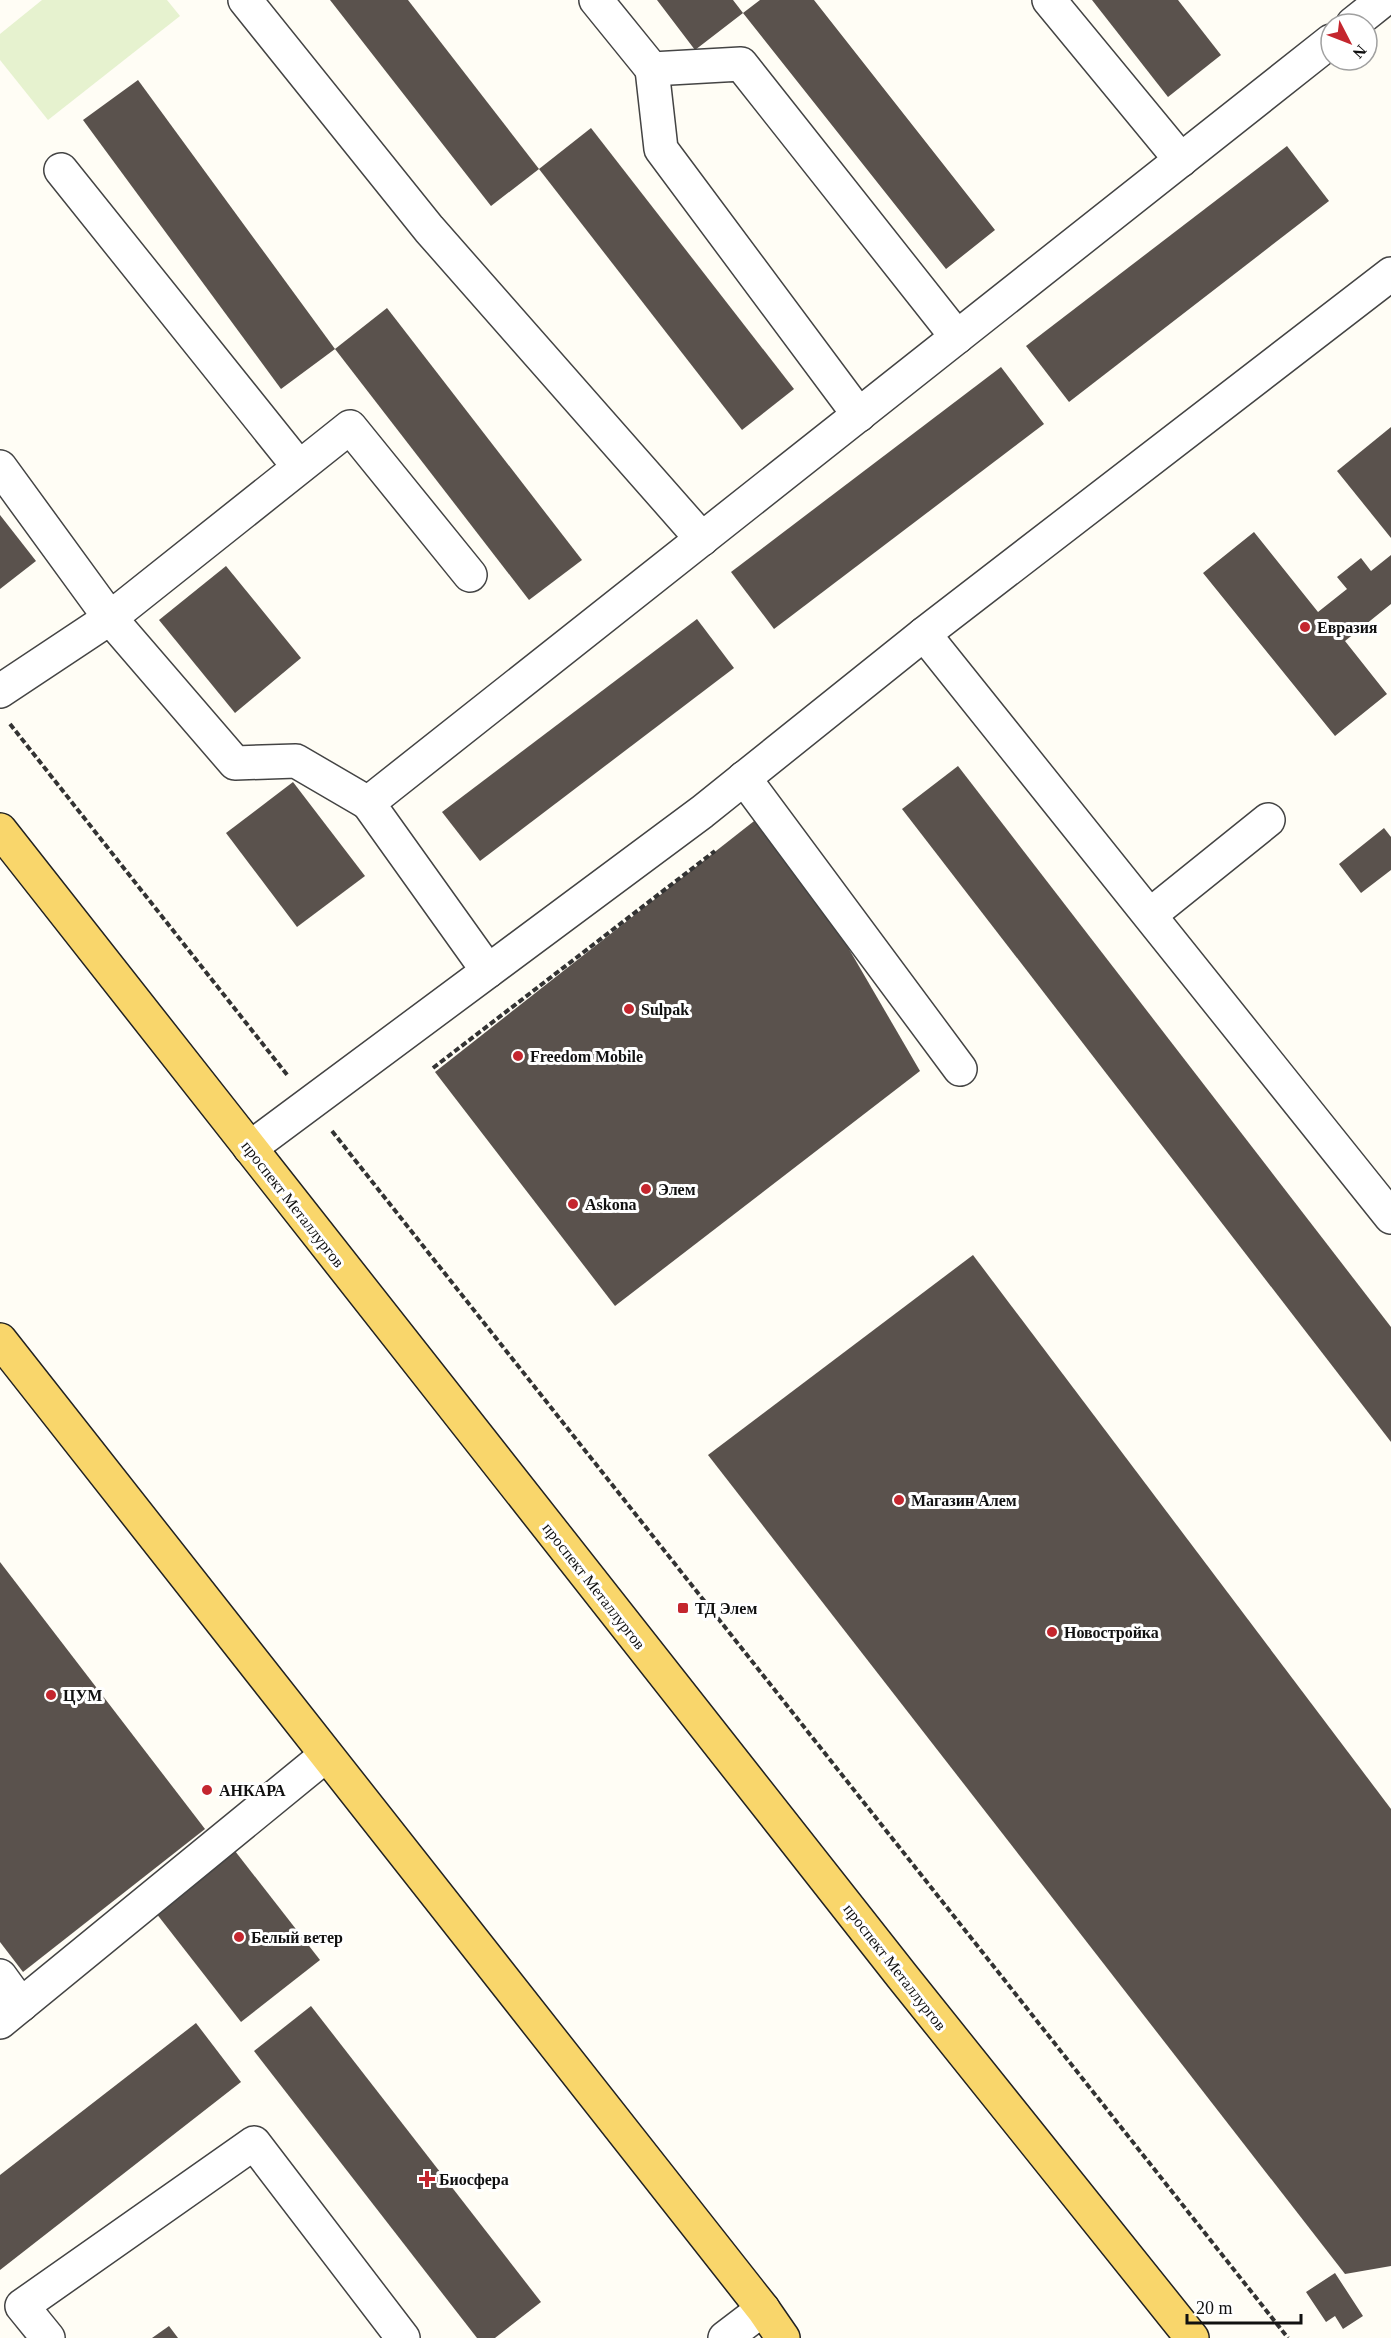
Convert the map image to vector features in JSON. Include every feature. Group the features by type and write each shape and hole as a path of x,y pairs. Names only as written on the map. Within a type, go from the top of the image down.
{"main road":[{"name":"проспект Металлургов","path":"0,830 902,1976 1192,2338"},
{"path":"6,1359 325,1756 763,2309 783,2338"}],"street":[{"path":"245,0 429,230 702,539"},
{"path":"596,0 652,69 661,149 859,415"},
{"path":"1049,0 1181,160"},
{"path":"1368,12 1383,0"},
{"path":"368,803 1319,51"},
{"path":"652,69 741,64 957,337"},
{"path":"61,170 299,467"},
{"path":"250,1148 702,812 924,634 1391,274"},
{"path":"4,706 110,618 350,427 470,575"},
{"path":"0,467 110,618 235,763 296,760 368,803 488,971"},
{"path":"924,634 1391,1217"},
{"path":"744,777 960,1069"},
{"path":"1150,915 1268,820"},
{"path":"0,1977 10,2013 325,1756"},
{"path":"48,2338 22,2306 254,2144 403,2338"},
{"path":"725,2338 763,2309"}],"path":[{"path":"4,706 310,1103 1288,2338"},
{"path":"433,1068 722,846"}],"green space":[{"path":"42,0 167,0 180,16 48,120 0,60 0,34"}],"building":[{"path":"330,0 408,0 539,169 491,206"},
{"path":"657,0 733,0 743,13 695,50"},
{"path":"760,0 814,0 995,230 946,269 743,13"},
{"path":"1092,0 1178,0 1221,55 1168,97"},
{"path":"138,80 335,349 281,389 83,120"},
{"path":"591,128 794,389 742,430 539,169"},
{"path":"1287,146 1329,201 1069,402 1026,346"},
{"path":"387,308 582,560 529,600 335,349"},
{"path":"1001,367 1044,424 774,629 731,572"},
{"path":"1391,427 1391,538 1337,471"},
{"path":"0,515 36,561 0,589"},
{"name":"Евразия","path":"1254,532 1318,612 1347,589 1337,577 1361,558 1371,571 1391,555 1391,604 1345,641 1387,694 1335,736 1203,573"},
{"path":"226,566 301,658 235,713 159,620"},
{"path":"697,619 734,668 480,861 442,812"},
{"path":"958,766 1391,1327 1391,1442 902,809"},
{"path":"293,782 365,876 297,927 226,833"},
{"name":"Элем","path":"768,810 920,1071 615,1306 435,1072"},
{"path":"1384,828 1391,837 1391,870 1361,893 1339,864"},
{"name":"Новостройка","path":"973,1255 1391,1809 1391,2266 1345,2274 708,1455"},
{"name":"ЦУМ","path":"0,1562 205,1829 23,1972 0,1942"},
{"path":"235,1851 320,1960 241,2022 156,1913"},
{"path":"311,2006 541,2302 495,2338 477,2338 254,2051"},
{"path":"196,2023 241,2082 0,2270 0,2175"},
{"path":"1335,2273 1363,2316 1343,2329 1335,2316 1326,2322 1306,2292"},
{"path":"169,2326 178,2338 152,2338"}],"place":[{"name":"Евразия","path":"1305,627"},
{"name":"Sulpak","path":"629,1009"},
{"name":"Freedom Mobile","path":"518,1056"},
{"name":"Элем","path":"646,1189"},
{"name":"Askona","path":"573,1204"},
{"name":"Магазин Алем","path":"899,1500"},
{"name":"ТД Элем","path":"683,1608"},
{"name":"Новостройка","path":"1052,1632"},
{"name":"ЦУМ","path":"51,1695"},
{"name":"АНКАРА","path":"207,1790"},
{"name":"Белый ветер","path":"239,1937"},
{"name":"Биосфера","path":"427,2179"}]}
